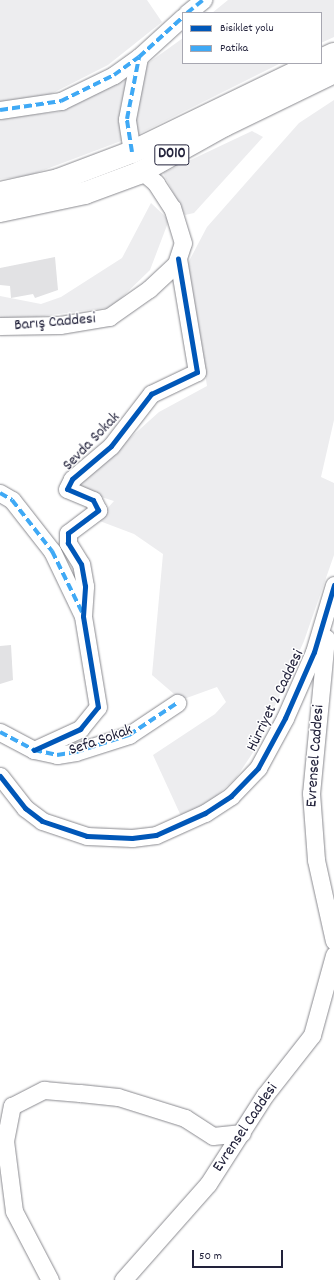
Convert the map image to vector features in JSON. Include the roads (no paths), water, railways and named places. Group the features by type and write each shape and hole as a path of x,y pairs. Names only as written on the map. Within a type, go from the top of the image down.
{"highway":[{"path":"322,60 334,54"},
{"name":"D010","path":"0,193 58,180 132,152 313,64"},
{"name":"D010","path":"0,211 85,193 143,172 225,125 334,72"}],"street":[{"path":"188,12 204,0"},
{"path":"0,110 62,101 114,75 139,57 182,19"},
{"path":"132,152 127,119 139,57"},
{"path":"143,172 156,183 172,208 183,243 178,259"},
{"name":"Barış Caddesi","path":"0,326 60,325 109,317 149,289 178,259"},
{"name":"Sevda Sokak","path":"34,750 80,729 98,707 83,616 85,586 81,564 68,543 68,533 98,510 93,500 67,489 72,479 111,446 151,394 197,372 178,259"},
{"path":"0,493 12,500 52,551 83,616"},
{"name":"Hürriyet 2 Caddesi","path":"0,776 25,808 42,821 87,836 132,838 156,835 205,813 231,796 258,768 285,718 314,652 333,589"},
{"name":"Evrensel Caddesi","path":"333,589 311,793 316,860 334,941"},
{"name":"Sefa Sokak","path":"0,732 34,750 57,755 128,735 177,703"},
{"name":"Evrensel Caddesi","path":"123,1280 208,1184 265,1095 312,1035 334,955"},
{"path":"50,1280 14,1211 5,1141 12,1106 44,1090 118,1097 185,1118 213,1136 242,1133"}]}
